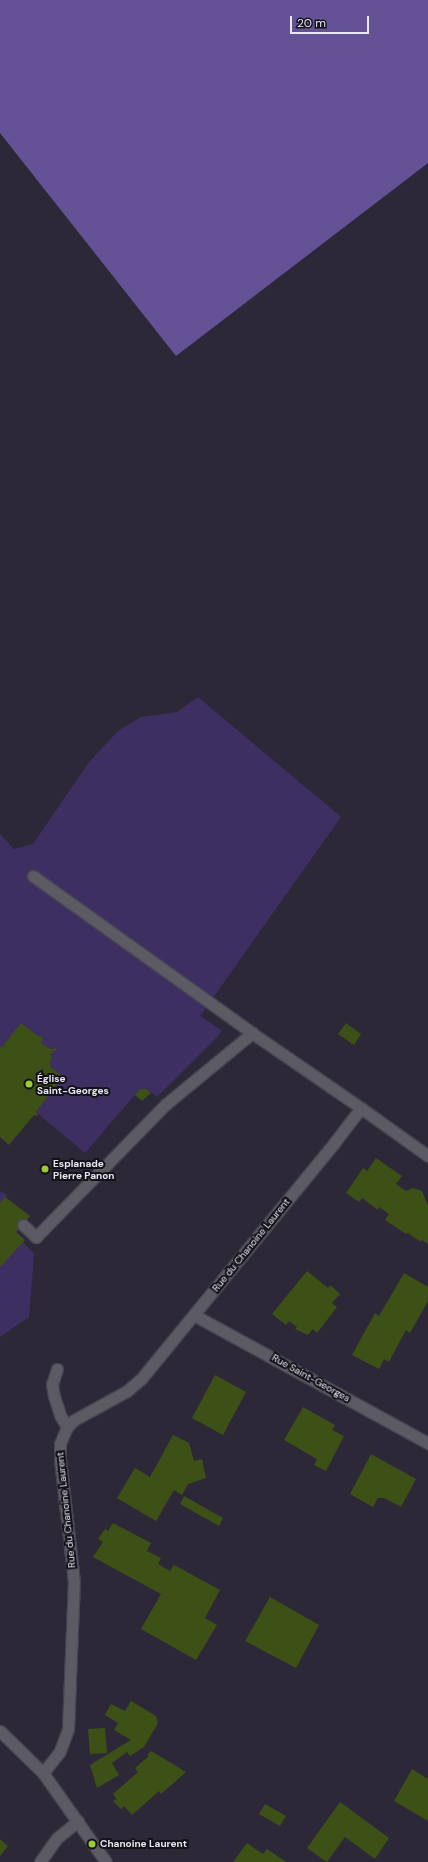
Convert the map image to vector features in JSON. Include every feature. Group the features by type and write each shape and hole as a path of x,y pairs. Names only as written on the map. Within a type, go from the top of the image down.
{"street":[{"path":"33,876 252,1033 428,1156"},
{"path":"23,1225 36,1237 166,1104 252,1033"},
{"name":"Rue du Chanoine Laurent","path":"43,1773 60,1751 68,1729 74,1582 60,1449 62,1434 66,1427 74,1420 112,1400 131,1387 157,1360 361,1108"},
{"name":"Rue Saint-Georges","path":"194,1315 428,1443"},
{"path":"57,1369 52,1384 60,1415 66,1427"},
{"path":"0,1732 43,1773 106,1862"},
{"path":"40,1862 57,1838 78,1821"}],"shaded area":[{"path":"0,0 428,0 428,163 176,356 0,133"},
{"path":"198,697 341,817 200,1016 221,1030 220,1034 157,1097 147,1089 140,1089 85,1153 36,1112 52,1091 55,1091 55,1087 64,1080 64,1078 50,1066 52,1051 56,1051 56,1048 50,1049 41,1043 43,1037 38,1036 21,1023 2,1047 0,1047 0,834 14,849 33,844 89,762 119,730 141,717 177,712"},
{"path":"0,1191 7,1195 6,1198 30,1216 16,1232 25,1240 23,1242 34,1254 29,1317 0,1337"}],"building":[{"name":"Église Saint-Georges","path":"21,1023 38,1036 43,1037 41,1043 50,1049 56,1048 56,1051 52,1051 50,1066 64,1078 64,1080 55,1087 56,1091 52,1091 36,1112 38,1114 36,1116 34,1115 9,1145 0,1137 0,1047 2,1047"},
{"path":"346,1023 361,1034 354,1045 338,1034"},
{"path":"140,1089 147,1089 151,1093 142,1101 135,1095"},
{"path":"376,1158 402,1176 396,1184 406,1191 413,1188 422,1191 428,1206 428,1244 422,1240 421,1242 408,1233 406,1234 385,1220 389,1214 379,1207 378,1210 362,1198 359,1202 346,1193 363,1168 367,1171"},
{"path":"5,1197 30,1216 16,1232 25,1240 0,1267 0,1203"},
{"path":"307,1271 328,1288 330,1285 340,1294 332,1303 337,1307 317,1333 313,1329 308,1335 295,1329 297,1327 289,1321 286,1325 272,1314"},
{"path":"404,1273 428,1287 428,1301 410,1333 406,1330 389,1362 384,1359 379,1369 352,1355 375,1313 379,1316"},
{"path":"215,1375 246,1392 223,1435 192,1418"},
{"path":"303,1407 335,1425 332,1430 344,1436 326,1471 314,1465 317,1459 284,1440"},
{"path":"173,1435 189,1443 194,1461 202,1459 206,1478 188,1484 182,1495 174,1490 156,1521 117,1498 135,1468 150,1477"},
{"path":"371,1454 416,1479 401,1507 384,1498 378,1498 373,1507 350,1494"},
{"path":"184,1496 223,1518 219,1526 180,1504"},
{"path":"113,1523 151,1543 147,1551 161,1558 158,1564 170,1571 174,1565 220,1590 205,1618 217,1625 196,1660 141,1629 161,1594 93,1557 103,1542 98,1539 105,1529 108,1531"},
{"path":"270,1597 319,1625 296,1668 245,1641"},
{"path":"131,1701 156,1716 158,1723 144,1747 130,1756 127,1752 112,1763 119,1775 97,1788 90,1765 131,1740 114,1730 118,1723 105,1715 111,1704 125,1711"},
{"path":"105,1728 107,1753 90,1754 88,1729"},
{"path":"151,1751 186,1772 161,1794 159,1791 132,1815 124,1806 121,1809 113,1801 117,1799 113,1794 138,1772 135,1768 149,1756 147,1755"},
{"path":"412,1769 428,1779 428,1821 394,1801"},
{"path":"340,1802 389,1838 375,1859 345,1837 327,1862 307,1848"},
{"path":"265,1804 286,1816 280,1826 259,1814"},
{"path":"0,1839 8,1846 0,1856"},
{"path":"247,1843 263,1854 267,1849 286,1862 233,1862"}],"place":[{"name":"Église Saint-Georges","path":"29,1084"},
{"name":"Esplanade Pierre Panon","path":"45,1169"},
{"name":"Chanoine Laurent","path":"92,1844"}]}
